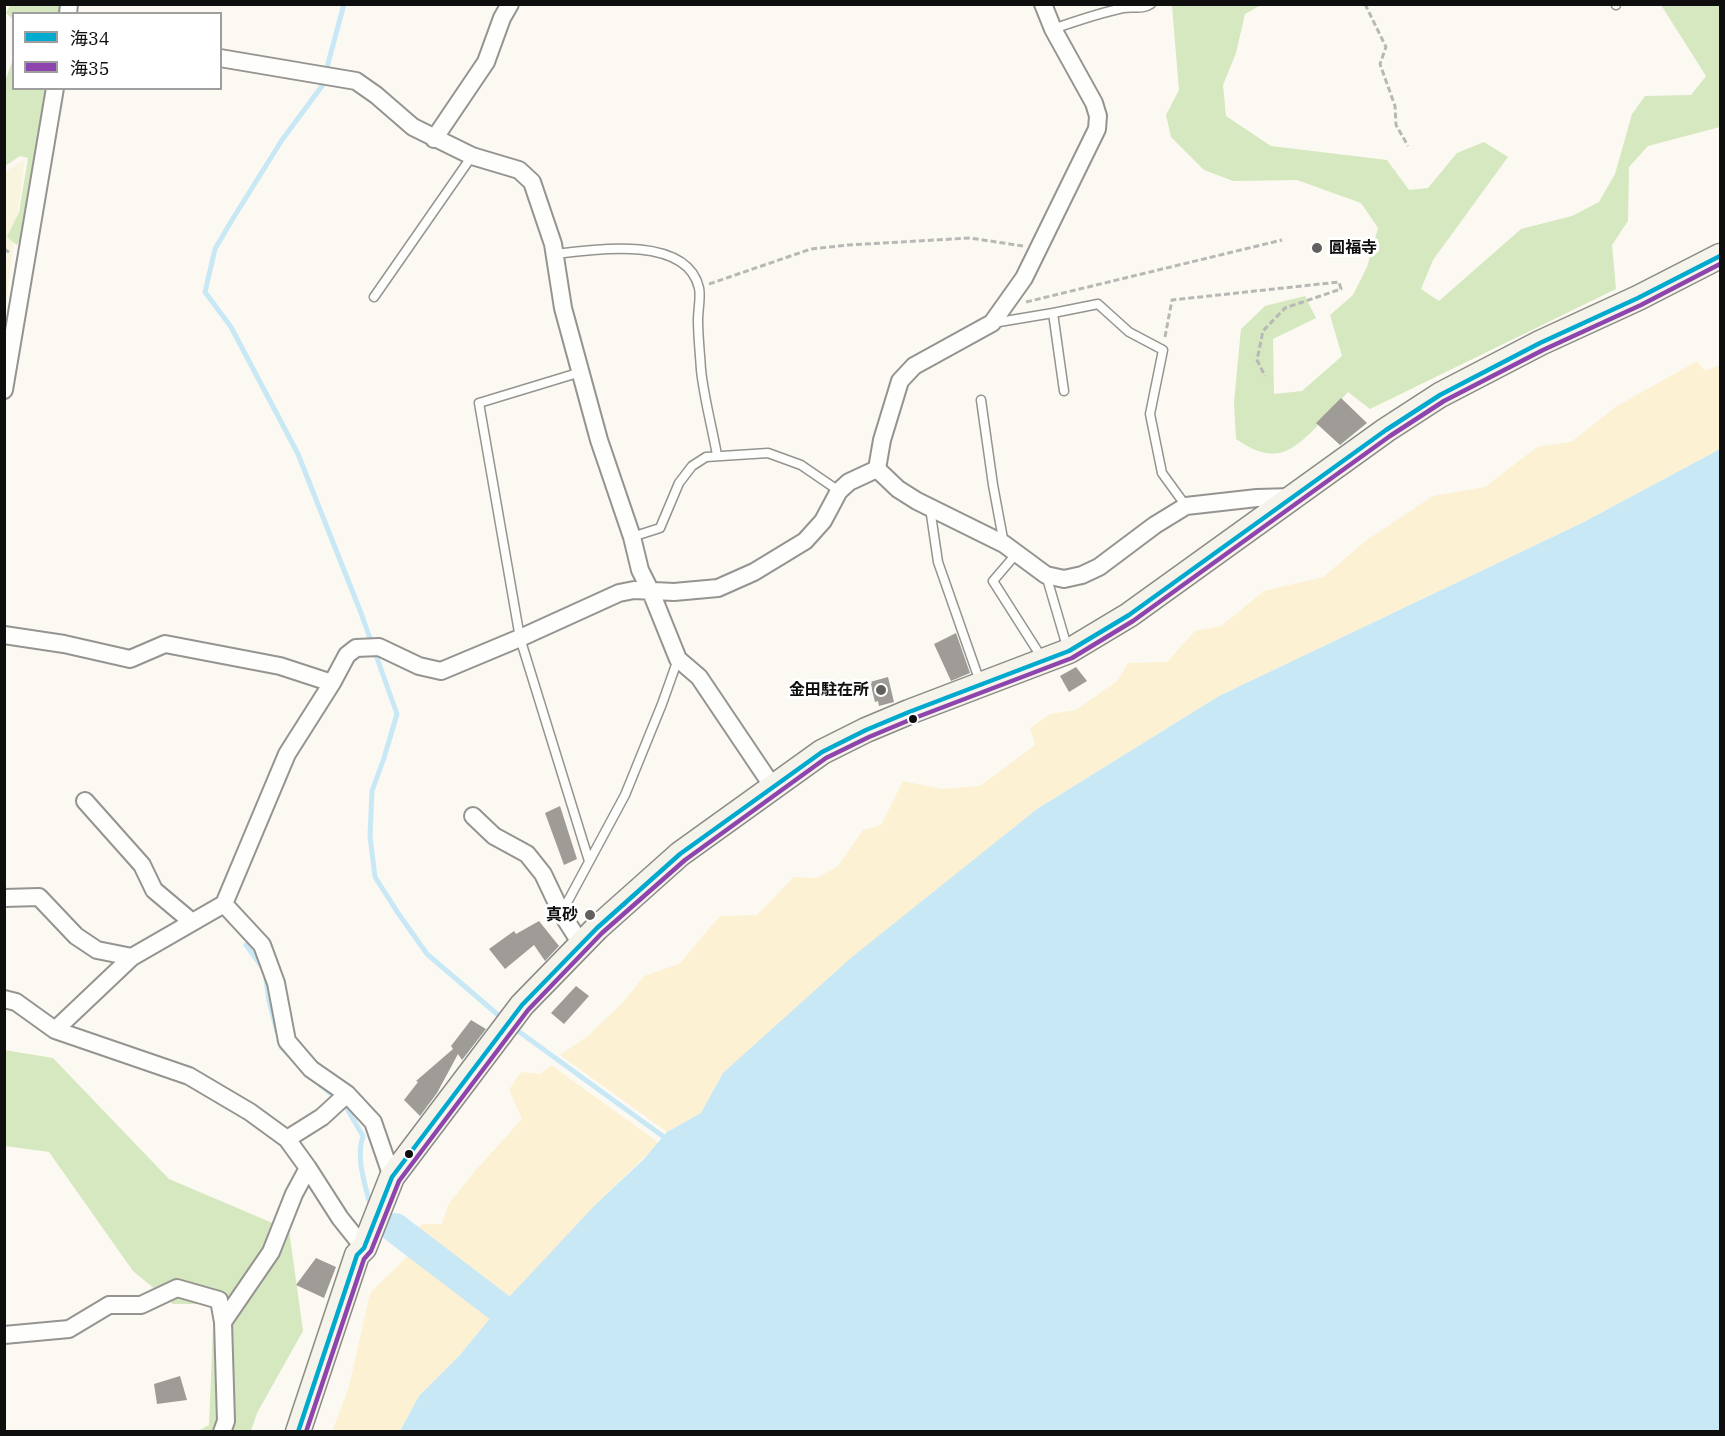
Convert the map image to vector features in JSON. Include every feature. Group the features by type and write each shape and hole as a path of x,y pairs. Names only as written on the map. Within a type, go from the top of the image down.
{"main road":[{"path":"298,1431 357,1255 364,1248 392,1177 508,1023 581,944 680,854 822,752 866,730 1069,651 1129,615 1386,430 1440,395 1540,343 1638,298 1720,256"}],"street":[{"path":"434,139 486,62 502,18 510,4"},
{"path":"877,470 882,440 896,392 906,374 922,362 992,323 1024,278 1097,129 1098,116 1094,103 1053,29 1043,4"},
{"path":"222,58 356,81 413,127 472,156 519,170 532,182 556,254 562,308 599,440 632,537 640,570 678,659 699,677 773,787"},
{"path":"4,390 55,90"},
{"path":"877,470 898,489 1011,548 1046,575 1064,579 1082,575 1099,567 1155,525 1186,506 1257,498 1292,497"},
{"path":"55,1030 132,957 224,904 287,754 347,655 356,648 379,647 418,666 441,670 520,638 619,593 634,590 697,591 718,588 754,572 805,541 823,521 839,491 849,482 877,470"},
{"path":"4,635 64,644 130,659 165,644 280,666 332,683"},
{"path":"85,801 142,866 154,890 192,922"},
{"path":"473,816 494,836 527,854 543,874 562,914 581,944"},
{"path":"4,898 39,897 76,936 97,950 132,957"},
{"path":"224,904 262,945 276,983 287,1041 311,1069 347,1094 373,1122 392,1177"},
{"path":"4,999 16,1002 55,1030 189,1076 250,1112 287,1139 340,1218 364,1248"},
{"path":"287,1139 322,1117 347,1094"},
{"path":"223,1322 272,1252 294,1194 308,1168"},
{"path":"4,1335 69,1329 109,1305 141,1305 177,1288 219,1300 223,1322 226,1421 222,1431"}],"lane":[{"path":"1053,29 1095,14 1127,6 1143,9 1151,4"},
{"path":"374,297 472,156"},
{"path":"556,254 601,249 656,251 673,256 690,270 699,287 698,320 702,373 717,455"},
{"path":"992,323 1098,304 1129,332 1163,350 1150,414 1162,473 1186,506"},
{"path":"1053,313 1064,391"},
{"path":"581,372 479,402 520,638 589,861"},
{"path":"981,400 993,485 1011,548 993,581 1044,661"},
{"path":"632,537 660,528 679,483 692,466 717,455 768,453 801,465 839,491"},
{"path":"930,507 938,562 981,685"},
{"path":"1046,575 1069,651"},
{"path":"562,914 625,795 678,659"}],"path":[{"path":"1365,4 1386,47 1380,64 1395,106 1396,125 1408,146"},
{"path":"699,287 811,249 970,238 1038,249"},
{"path":"1004,307 1282,240"},
{"path":"1163,350 1172,300 1339,282 1341,289 1285,308 1263,331 1257,360 1265,376"}],"shaded area":[{"path":"25,159 5,308 5,172"}],"green space":[{"path":"10,5 62,5 60,12 12,12 12,18 6,13"},
{"path":"1172,5 1261,5 1245,14 1236,53 1223,85 1226,116 1271,146 1387,160 1409,190 1428,188 1457,153 1484,142 1508,157 1433,260 1421,289 1439,301 1521,229 1572,216 1599,202 1615,174 1632,114 1645,96 1691,95 1706,76 1661,5 1720,5 1720,127 1648,146 1629,167 1628,221 1612,245 1616,289 1370,409 1348,392 1316,428 1297,445 1279,453 1262,452 1236,439 1234,402 1241,329 1265,306 1305,296 1316,318 1273,339 1274,394 1302,391 1342,356 1330,315 1353,295 1367,267 1378,228 1361,203 1297,180 1233,181 1204,170 1171,137 1166,115 1179,90"},
{"path":"12,62 12,90 47,90 27,227 17,245 7,237 19,212 28,158 20,156 5,166 4,84"},
{"path":"4,1050 53,1058 169,1179 289,1230 303,1331 257,1413 251,1431 198,1431 209,1425 214,1304 173,1304 133,1271 49,1152 5,1146"}],"sand":[{"path":"1697,361 1705,371 1720,365 1720,449 1584,522 1219,696 1037,809 723,1073 701,1113 667,1132 560,1055 588,1036 625,1000 644,976 679,964 720,916 757,915 794,877 817,878 838,866 863,830 881,825 903,781 942,789 980,786 1035,745 1030,728 1050,714 1076,710 1117,681 1128,663 1167,662 1195,631 1221,626 1264,591 1323,577 1367,540 1433,496 1485,487 1537,447 1571,442 1617,406"},
{"path":"551,1065 659,1143 595,1205 503,1305 410,1234 422,1224 442,1224 448,1205 474,1172 522,1119 509,1090 521,1072 540,1074"},
{"path":"415,1249 496,1311 459,1356 419,1396 400,1431 332,1432 349,1387 370,1293"}],"water":[{"path":"1720,449 1720,1431 400,1431 419,1396 459,1356 496,1311 595,1205 643,1160 667,1132 701,1113 723,1073 852,957 1037,809 1219,696 1584,522"}],"building":[{"path":"1341,398 1367,423 1340,445 1316,423"},
{"path":"956,633 970,673 951,681 934,644"},
{"path":"1076,667 1087,681 1069,692 1060,676"},
{"name":"金田駐在所","path":"888,677 894,702 879,706 878,701 875,702 870,682"},
{"path":"560,806 577,859 564,865 545,813"},
{"path":"539,921 559,946 545,961 534,945 505,969 489,949 514,931 516,934"},
{"path":"576,986 589,996 564,1024 551,1013"},
{"path":"471,1020 486,1029 462,1060 458,1054 437,1093 420,1116 404,1100 418,1082 416,1081 453,1049 451,1046"},
{"path":"316,1258 336,1267 324,1298 296,1285"},
{"path":"180,1376 187,1400 157,1404 154,1384"}],"waterway":[{"path":"344,4 322,86 282,140 215,249 205,292 231,327 298,454 361,613 397,714 372,791 370,836 375,877 427,954 504,1020"},
{"path":"246,945 265,971 269,1001 277,1032"},
{"path":"514,1028 664,1137"},
{"path":"279,1041 281,1047 293,1059"},
{"path":"319,1084 333,1095"},
{"path":"346,1107 363,1136 360,1152 369,1201"},
{"path":"395,1228 500,1308"}],"transit line":[{"name":"海34","path":"298,1432 357,1255 364,1248 392,1177 522,1005 597,928 680,854 822,752 909,712 1069,651 1129,615 1386,430 1440,395 1540,343 1638,298 1720,256"},
{"name":"海35","path":"306,1432 364,1259 371,1251 399,1181 528,1010 602,933 685,860 826,758 912,719 1072,658 1133,621 1390,436 1444,401 1720,264"}],"place":[{"name":"圓福寺","path":"1317,248"},
{"name":"金田駐在所","path":"881,690"},
{"name":"真砂","path":"590,915"}]}
